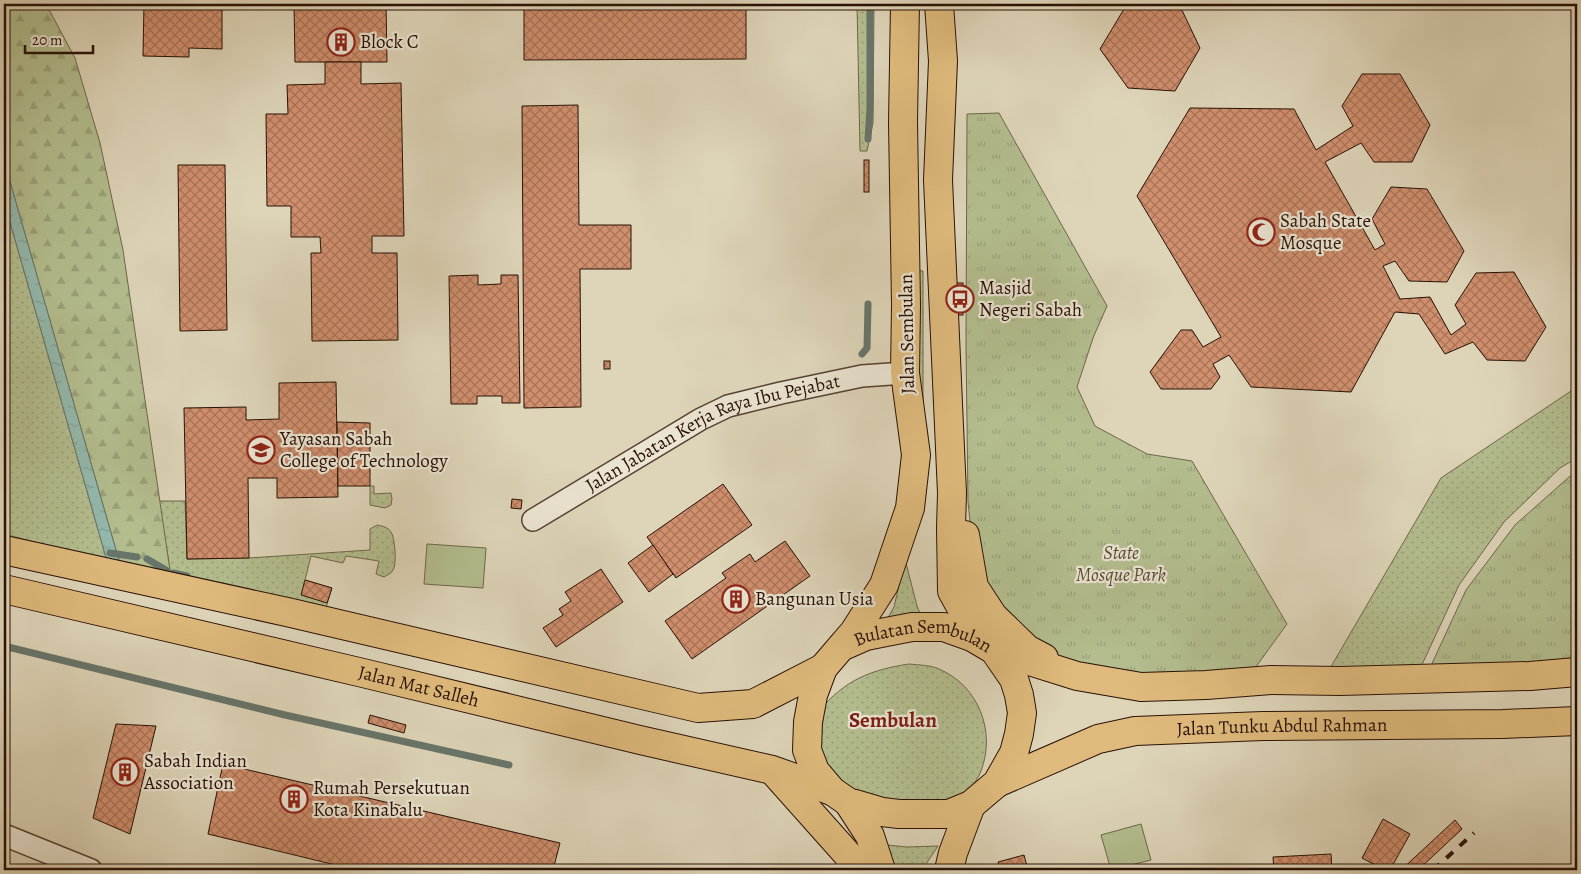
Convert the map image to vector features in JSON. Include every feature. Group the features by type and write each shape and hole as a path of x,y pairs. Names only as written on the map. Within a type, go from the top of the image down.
{"main road":[{"name":"Jalan Sembulan","path":"841,647 854,632 884,586 910,508 916,455 905,373 906,305 902,122 905,4"},
{"name":"Jalan Sembulan","path":"939,4 943,61 938,180 949,463 952,493 952,591 969,622 994,650"},
{"path":"905,373 934,394 941,448 949,463"},
{"path":"952,493 964,526 974,587 993,616 1027,649 1076,676"},
{"path":"4,550 287,612 698,708 753,704 823,668"},
{"name":"Jalan Mat Salleh","path":"4,589 772,770 840,797"},
{"name":"Bulatan Sembulan","path":"912,627 944,628 972,637 994,650 1014,678 1022,712 1014,753 997,783 971,805 949,814 882,812 840,797 814,771 807,750 808,722 813,695 823,668 841,647 866,636 912,627"},
{"path":"994,650 1076,676 1141,687 1272,680 1340,682 1530,676 1577,672"},
{"name":"Jalan Tunku Abdul Rahman","path":"997,783 1098,739 1135,732 1263,726 1503,724 1577,721"},
{"path":"772,770 848,855 855,870"},
{"path":"840,797 870,836 881,870"},
{"path":"949,870 953,853 971,805"}],"street":[{"name":"Jalan Jabatan Kerja Raya Ibu Pejabat","path":"533,520 701,419 728,406 764,396 862,376 905,373"},
{"path":"4,835 91,870"}],"green space":[{"path":"4,4 46,4 75,58 100,143 123,250 171,577 120,564 4,161"},
{"path":"857,4 874,4 873,123 867,151 860,151"},
{"name":"State Mosque Park","path":"999,113 1107,306 1093,338 1077,387 1095,426 1147,454 1192,461 1287,624 1242,686 1110,683 1013,640 978,597 968,502 966,345 967,114"},
{"path":"4,201 107,561 4,534"},
{"path":"915,270 923,271 923,406 906,330"},
{"path":"1577,387 1577,458 1560,468 1504,522 1459,585 1419,671 1329,670 1441,478"},
{"path":"1577,472 1577,662 1429,670 1466,590 1515,525"},
{"path":"370,486 374,486 374,494 391,493 391,505 385,508 370,505"},
{"path":"159,501 185,501 187,559 249,558 370,550 370,529 377,525 390,530 394,539 394,567 384,577 376,574 379,561 346,556 343,563 311,556 305,580 332,588 325,611 171,577"},
{"path":"427,544 486,548 483,588 424,584"},
{"path":"905,559 917,606 929,635 879,634 894,607"},
{"path":"909,664 939,669 965,687 974,698 981,712 985,726 985,756 981,771 974,783 957,800 889,813 820,771 819,711 839,691 859,678 895,666"},
{"path":"1141,824 1151,860 1111,870 1101,835"},
{"path":"878,844 907,847 938,846 922,870 891,870"}],"water":[{"path":"4,161 120,564 107,561 4,201"}],"building":[{"path":"144,4 222,5 222,49 189,48 189,57 143,56"},
{"name":"Block C","path":"294,4 386,4 387,62 295,62"},
{"path":"524,4 746,4 746,59 524,60"},
{"path":"1127,4 1179,4 1200,48 1175,91 1128,88 1100,49"},
{"path":"325,62 361,62 361,84 401,83 404,236 372,236 372,253 397,253 398,340 312,341 311,253 321,253 320,237 291,237 291,206 267,206 266,114 288,114 287,85 325,84"},
{"name":"Sabah State Mosque","path":"1362,74 1400,74 1430,125 1412,162 1374,162 1361,143 1325,162 1375,250 1385,244 1372,219 1391,187 1427,189 1464,251 1447,282 1409,281 1395,261 1383,266 1400,299 1430,297 1451,335 1466,324 1455,305 1476,273 1514,272 1546,327 1525,361 1487,360 1473,342 1445,354 1419,314 1395,312 1351,392 1251,387 1229,355 1213,364 1220,377 1211,389 1161,389 1150,372 1181,330 1192,330 1203,347 1221,337 1137,196 1190,108 1294,109 1316,150 1353,126 1342,106"},
{"path":"578,105 579,225 631,225 631,269 580,269 581,407 524,408 522,106"},
{"path":"864,160 869,160 869,192 864,192"},
{"path":"178,165 225,165 227,330 180,331"},
{"path":"478,275 478,285 501,284 501,275 518,275 520,403 502,403 502,396 477,396 477,404 451,404 449,276"},
{"path":"957,283 963,283 963,315 957,315"},
{"path":"604,361 610,361 610,369 604,369"},
{"name":"Yayasan Sabah College of Technology","path":"336,382 338,497 277,498 277,478 248,478 249,558 187,559 184,408 246,407 246,420 279,419 279,383"},
{"path":"337,422 370,423 370,486 338,486"},
{"path":"723,484 752,525 676,578 647,537"},
{"path":"512,499 522,500 521,509 511,508"},
{"name":"Bangunan Usia","path":"785,541 810,576 692,659 665,621 726,578 722,573 750,554 755,562"},
{"path":"653,545 673,574 649,592 628,563"},
{"path":"601,569 623,602 556,647 543,628 563,615 559,609 571,601 565,592"},
{"path":"305,580 332,588 327,603 301,595"},
{"path":"370,715 406,725 404,733 368,723"},
{"name":"Sabah Indian Association","path":"116,724 156,726 130,834 93,818"},
{"name":"Rumah Persekutuan Kota Kinabalu","path":"223,764 560,843 553,870 356,870 208,834"},
{"path":"1383,819 1410,834 1390,870 1385,870 1362,858"},
{"path":"1455,820 1462,829 1418,870 1401,870"},
{"path":"1331,854 1332,870 1274,870 1273,857"},
{"path":"1024,855 1028,870 1000,870 998,862"}],"waterway":[{"path":"868,139 870,108 870,4"},
{"path":"862,354 867,348 868,304"},
{"path":"110,553 137,557"},
{"path":"147,559 166,570"},
{"path":"173,573 187,576"},
{"path":"4,646 285,715 509,765"}],"railway":[{"path":"1433,870 1474,833"},
{"path":"4,864 16,870"}],"place":[{"name":"Block C","path":"341,42"},
{"name":"Sabah State Mosque","path":"1261,232"},
{"name":"Masjid Negeri Sabah","path":"960,299"},
{"name":"Yayasan Sabah College of Technology","path":"261,450"},
{"name":"Bangunan Usia","path":"736,599"},
{"name":"Sabah Indian Association","path":"125,772"},
{"name":"Rumah Persekutuan Kota Kinabalu","path":"294,799"}],"district":[{"name":"Sembulan","path":"893,720"}]}
